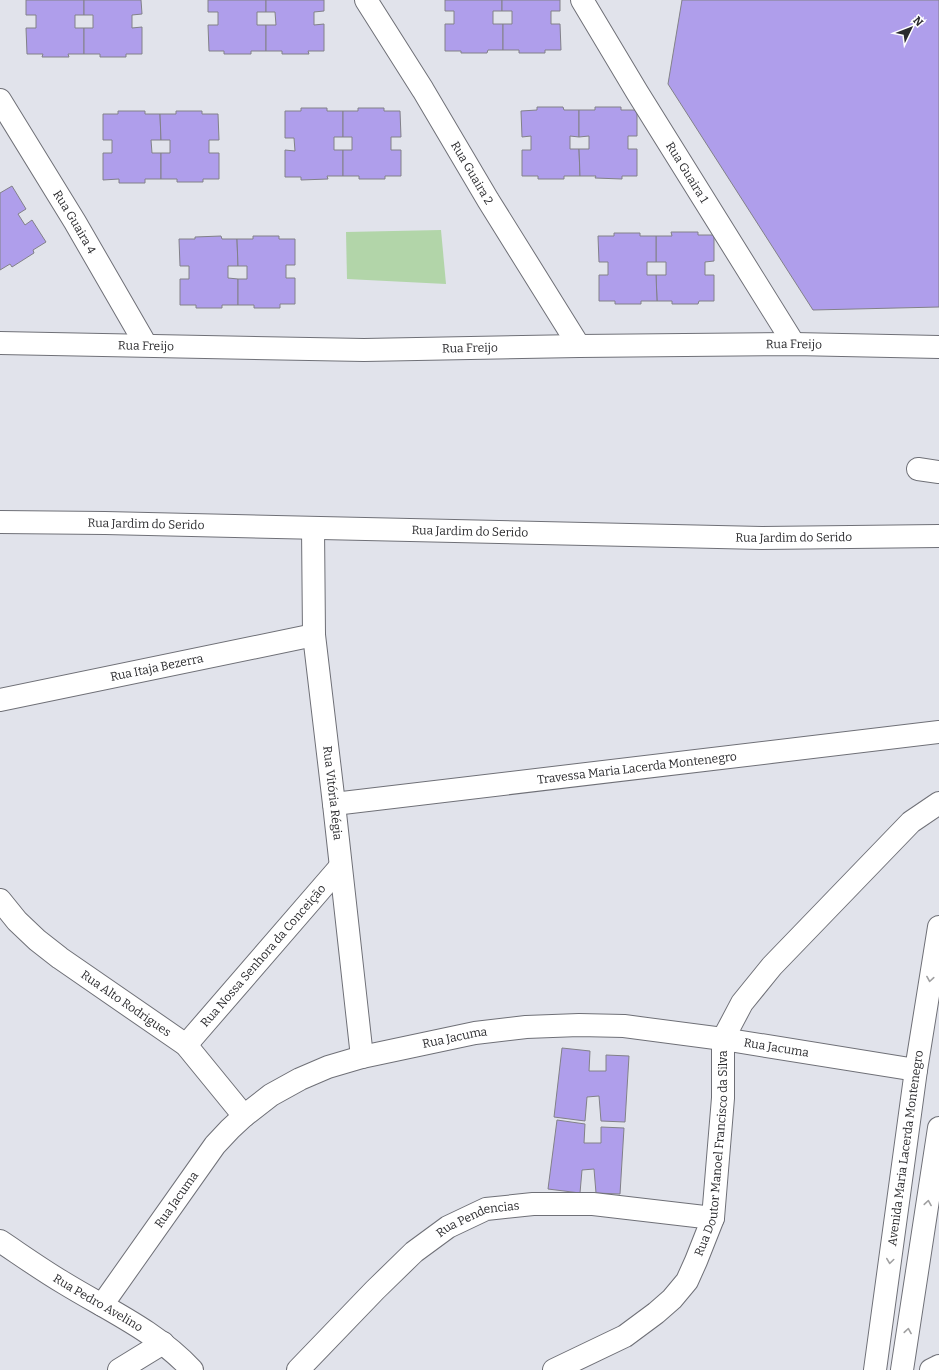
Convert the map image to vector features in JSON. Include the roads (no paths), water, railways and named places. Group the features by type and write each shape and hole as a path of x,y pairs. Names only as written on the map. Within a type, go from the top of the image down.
{"street":[{"name":"Rua Guaira 2","path":"366,0 423,90 488,200 579,346"},
{"name":"Rua Guaira 1","path":"582,0 794,344"},
{"name":"Rua Guaira 4","path":"0,100 75,222 146,345"},
{"name":"Rua Freijo","path":"0,342 364,350 794,344 939,347"},
{"path":"918,469 939,472"},
{"name":"Rua Jardim do Serido","path":"0,522 762,538 939,536"},
{"name":"Rua Vitória Régia","path":"313,528 314,634 362,1057"},
{"name":"Rua Itaja Bezerra","path":"0,700 314,634"},
{"name":"Travessa Maria Lacerda Montenegro","path":"334,804 939,732"},
{"name":"Rua Doutor Manoel Francisco da Silva","path":"554,1370 625,1336 672,1299 687,1280 713,1218 723,1098 723,1039 742,1003 772,966 911,822 939,802"},
{"name":"Rua Nossa Senhora da Conceição","path":"186,1045 340,867"},
{"name":"Rua Alto Rodrigues","path":"0,900 17,921 37,940 60,958 186,1045 244,1116"},
{"name":"Avenida Maria Lacerda Montenegro","path":"875,1370 916,1070 939,927"},
{"name":"Rua Jacuma","path":"102,1305 215,1146 230,1129 244,1116 272,1095 300,1079 328,1067 362,1057 475,1033 526,1026 624,1026 723,1039 916,1070"},
{"path":"902,1370 939,1128"},
{"name":"Rua Pendencias","path":"298,1370 414,1252 448,1226 486,1209 533,1204 593,1204 713,1218"},
{"name":"Rua Pedro Avelino","path":"0,1241 63,1283 133,1323 163,1343 192,1370"},
{"path":"119,1370 163,1343"},
{"path":"932,1370 939,1366"}]}
